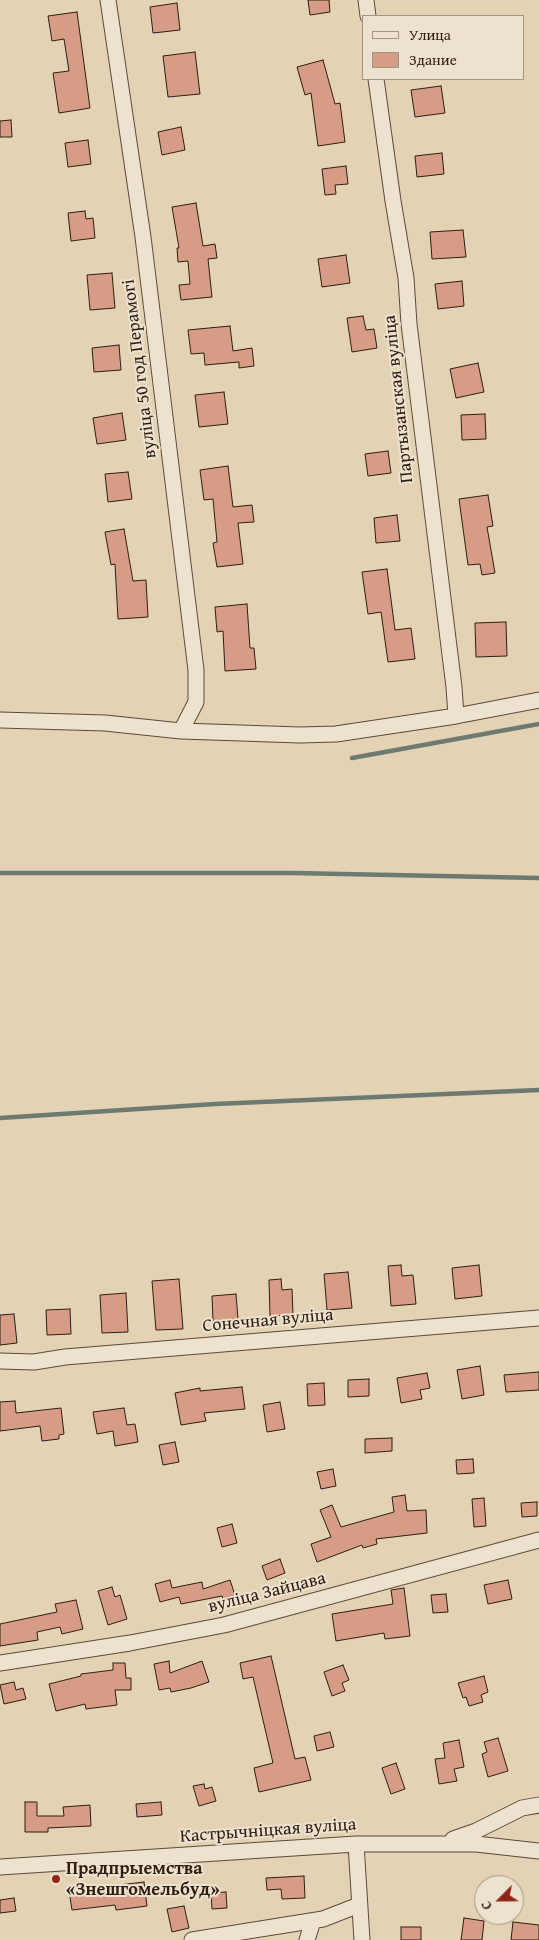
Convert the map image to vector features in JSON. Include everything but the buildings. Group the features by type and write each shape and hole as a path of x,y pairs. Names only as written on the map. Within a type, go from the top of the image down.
{"street":[{"name":"вуліца 50 год Перамогі","path":"108,0 143,237 196,670 196,702 181,731"},
{"path":"366,0 368,15"},
{"name":"Партызанская вуліца","path":"376,80 392,201 406,278 409,324 456,716"},
{"path":"0,720 105,723 181,731 300,736 336,734 456,716 539,700"},
{"name":"Сонечная вуліца","path":"0,1361 34,1362 75,1356 539,1318"},
{"name":"вуліца Зайцава","path":"0,1663 130,1643 224,1625 539,1540"},
{"path":"440,1844 476,1831 522,1808 539,1805"},
{"path":"356,1844 362,1940"},
{"name":"Кастрычніцкая вуліца","path":"0,1867 356,1844 476,1844 539,1851"},
{"path":"192,1940 314,1921 359,1905"},
{"path":"307,1940 314,1921"}],"waterway":[{"path":"352,758 539,724"},
{"path":"0,873 293,873 539,878"},
{"path":"0,1118 215,1104 539,1090"}],"place":[{"name":"Прадпрыемства «Знешгомельбуд»","path":"56,1879"}]}
